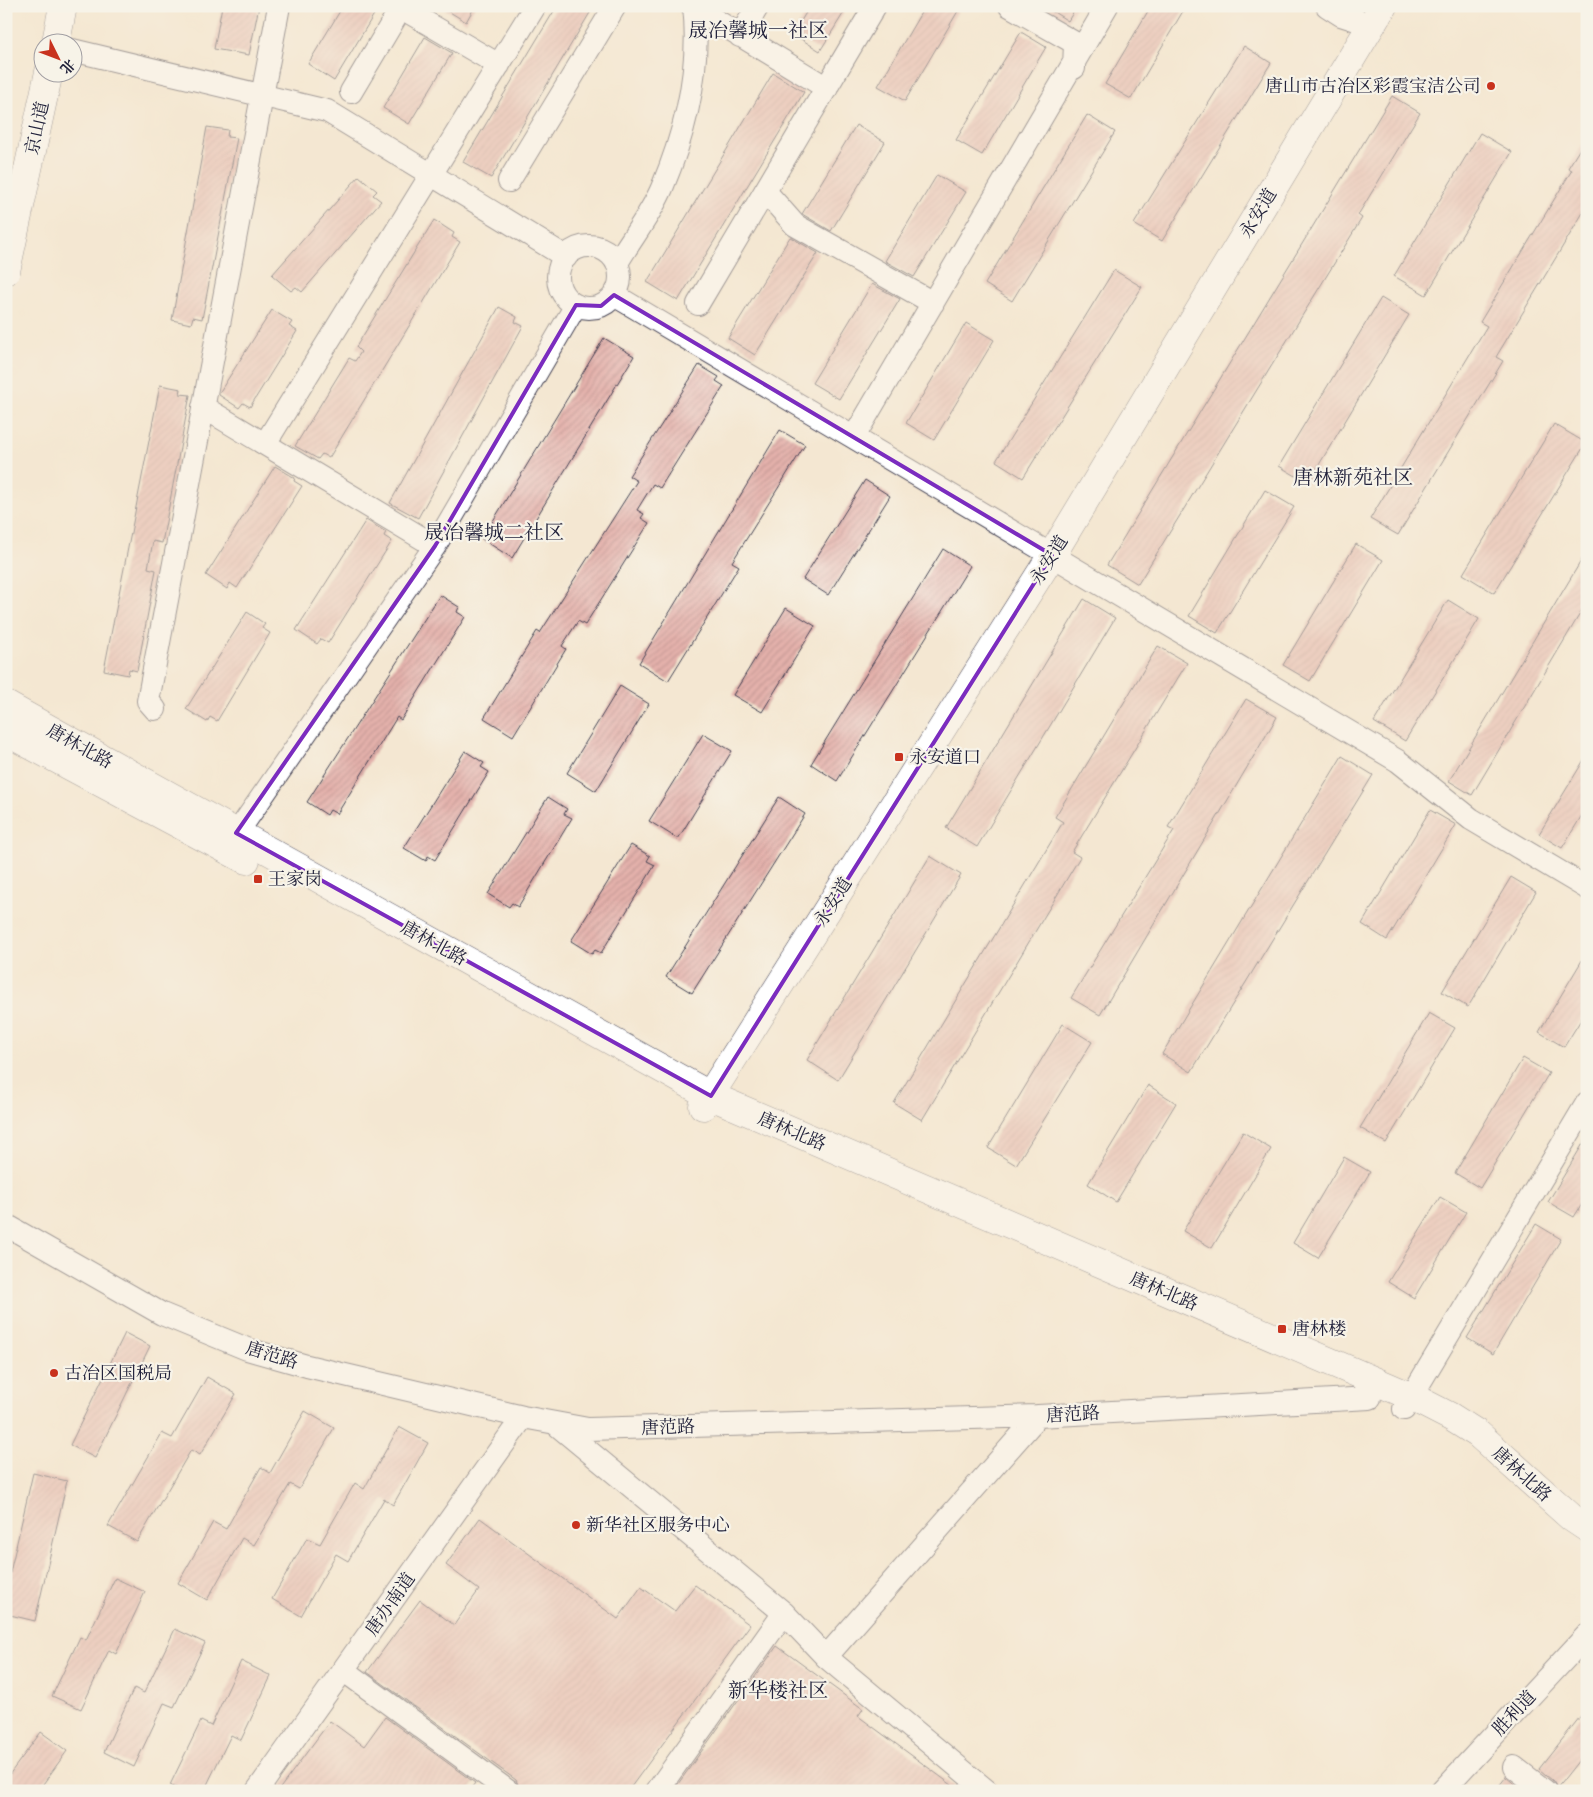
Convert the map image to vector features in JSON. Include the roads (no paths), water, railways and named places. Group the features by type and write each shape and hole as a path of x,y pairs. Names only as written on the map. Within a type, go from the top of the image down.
{"main road":[{"path":"58,32 63,6"},
{"name":"永安道","path":"707,1101 1052,555 1371,12"},
{"name":"京山道","path":"6,271 47,82"},
{"name":"唐林北路","path":"6,705 231,841 707,1101 1370,1398 1407,1402 1486,1462 1566,1532 1587,1544"},
{"name":"唐林北路","path":"6,732 231,841"},
{"name":"唐林北路","path":"707,1101 1407,1402 1451,1417 1478,1434 1572,1518 1587,1528"}],"street":[{"path":"155,709 148,701 279,6"},
{"path":"265,444 535,6"},
{"path":"509,180 615,6"},
{"path":"693,6 826,88"},
{"path":"617,263 661,189 687,116 695,69 696,29 693,6"},
{"path":"740,36 758,6"},
{"path":"698,304 875,6"},
{"path":"1010,6 1075,44 1074,86"},
{"path":"854,437 1107,6"},
{"path":"1327,6 1341,15 1371,12"},
{"path":"351,92 400,7 499,65"},
{"path":"82,52 327,111 566,257"},
{"path":"765,191 795,225 933,303"},
{"path":"583,247 593,247 611,255 617,263 620,280 614,295 601,306 584,308 576,305 562,292 559,284 561,265 566,257 583,247"},
{"path":"614,295 1398,761 1471,819 1587,888"},
{"path":"231,841 435,546 576,305"},
{"path":"203,407 435,546"},
{"path":"1407,1402 1587,1103"},
{"name":"唐范路","path":"6,1225 162,1314 247,1349 307,1366 523,1417 588,1429 1038,1416 1370,1398"},
{"path":"826,1657 1038,1416"},
{"name":"唐办南道","path":"257,1791 523,1417"},
{"path":"556,1424 784,1612 826,1657 988,1791"},
{"path":"656,1791 784,1612"},
{"name":"胜利道","path":"1442,1791 1587,1635"},
{"path":"342,1670 508,1791"},
{"path":"1514,1767 1545,1791"}],"place":[{"name":"唐山市古冶区彩霞宝洁公司","path":"1491,86"},
{"name":"永安道口","path":"899,757"},
{"name":"王家岗","path":"258,879"},
{"name":"唐林楼","path":"1282,1329"},
{"name":"古冶区国税局","path":"54,1373"},
{"name":"新华社区服务中心","path":"576,1525"}],"district":[{"name":"晟冶馨城一社区","path":"758,30"},
{"name":"唐林新苑社区","path":"1353,477"},
{"name":"晟冶馨城二社区","path":"494,532"},
{"name":"新华楼社区","path":"778,1690"}]}
